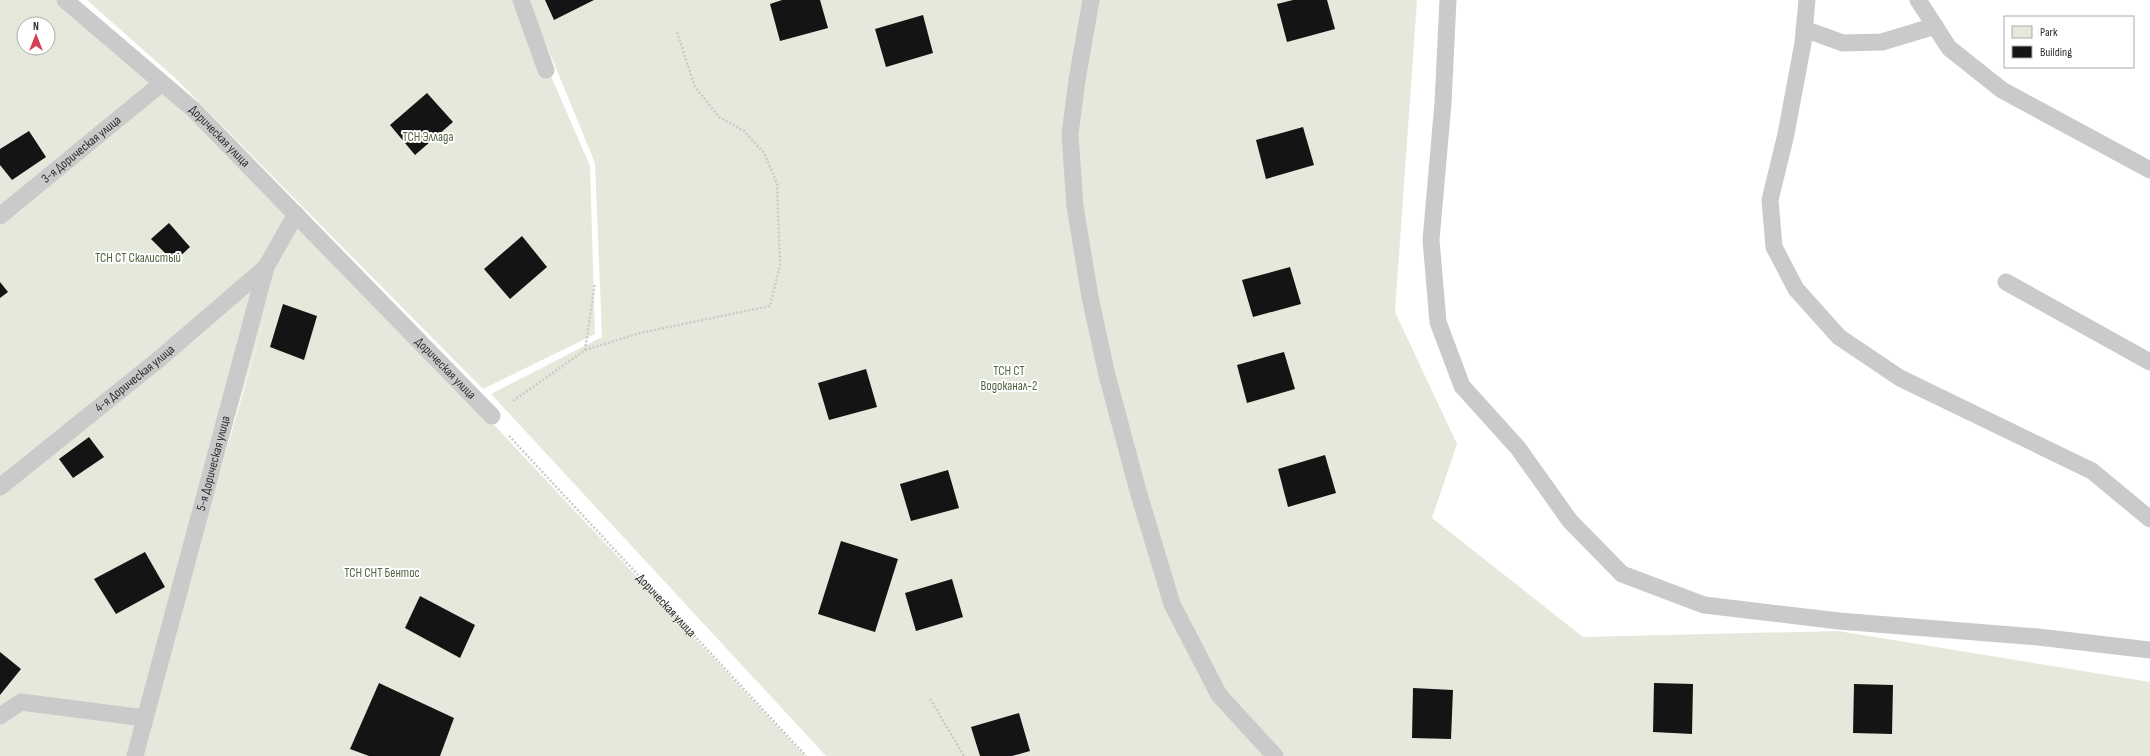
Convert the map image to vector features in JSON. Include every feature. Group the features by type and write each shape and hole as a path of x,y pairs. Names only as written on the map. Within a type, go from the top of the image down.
{"lane":[{"name":"Дорическая улица","path":"65,0 194,110 492,416"},
{"path":"521,0 546,70"},
{"path":"1091,0 1077,80 1070,134 1075,206 1090,297 1107,375 1138,491 1172,604 1219,695 1275,756"},
{"path":"1448,0 1443,103 1431,240 1438,322 1462,386 1518,448 1570,521 1622,574 1704,605 1839,621 2038,637 2150,650"},
{"path":"1807,0 1804,29 1787,126 1770,200 1774,247 1796,289 1839,337 1900,378 2092,471 2150,519"},
{"path":"1918,0 1949,48 2002,90 2150,170"},
{"path":"1804,29 1843,43 1882,42 1935,26"},
{"name":"3-я Дорическая улица","path":"0,216 162,83"},
{"name":"5-я Дорическая улица","path":"135,756 266,266 296,214"},
{"name":"4-я Дорическая улица","path":"0,487 158,360 266,266"},
{"path":"2006,282 2150,362"},
{"path":"0,716 21,702 145,718"}],"path":[{"path":"492,416 585,350 640,333 770,306 780,265 777,183 764,152 744,131 720,117 695,87 677,32"},
{"path":"585,350 594,283"},
{"name":"Дорическая улица","path":"492,416 806,756"},
{"path":"930,699 964,756"}],"green space":[{"path":"0,0 60,0 296,214 805,756 137,756 268,307 133,756 0,756"},
{"name":"ТСН Эллада","path":"87,0 518,0 590,166 595,334 483,389 175,78"},
{"name":"ТСН СТ Водоканал-2","path":"528,0 1417,0 1395,312 1457,444 1432,518 1583,637 1838,631 2150,682 2150,756 826,756 491,394 602,337 595,163"}],"building":[{"path":"545,0 594,0 554,20"},
{"path":"782,0 820,0 828,28 780,41 770,4"},
{"path":"1293,0 1327,0 1335,29 1287,42 1277,4"},
{"path":"923,15 933,53 886,67 875,29"},
{"path":"427,93 453,122 415,155 390,125"},
{"path":"1303,127 1314,165 1266,179 1256,140"},
{"path":"29,131 46,157 12,180 0,165 0,149"},
{"path":"169,223 190,247 174,262 151,239"},
{"path":"522,236 547,267 510,299 484,269"},
{"path":"1290,267 1301,304 1253,317 1242,280"},
{"path":"0,282 8,292 0,298"},
{"path":"283,304 317,316 304,360 270,347"},
{"path":"1284,352 1295,389 1247,403 1237,365"},
{"path":"866,369 877,407 829,420 818,383"},
{"path":"89,437 104,457 73,478 59,459"},
{"path":"1325,455 1336,493 1288,507 1278,469"},
{"path":"948,470 959,508 911,521 900,484"},
{"path":"841,541 898,559 875,632 818,614"},
{"path":"145,552 165,587 116,614 94,579"},
{"path":"952,579 963,617 916,631 905,593"},
{"path":"420,596 475,625 460,658 405,628"},
{"path":"0,652 21,669 0,695"},
{"path":"379,683 454,718 440,756 369,756 350,749"},
{"path":"1654,683 1693,684 1692,734 1653,732"},
{"path":"1854,684 1893,685 1892,734 1853,733"},
{"path":"1413,688 1453,690 1451,739 1412,738"},
{"path":"1019,713 1030,751 1012,756 980,756 971,727"}],"park label":[{"name":"ТСН СТ Скалистый","path":"138,258"},
{"name":"ТСН СНТ Бентос","path":"382,573"}]}
